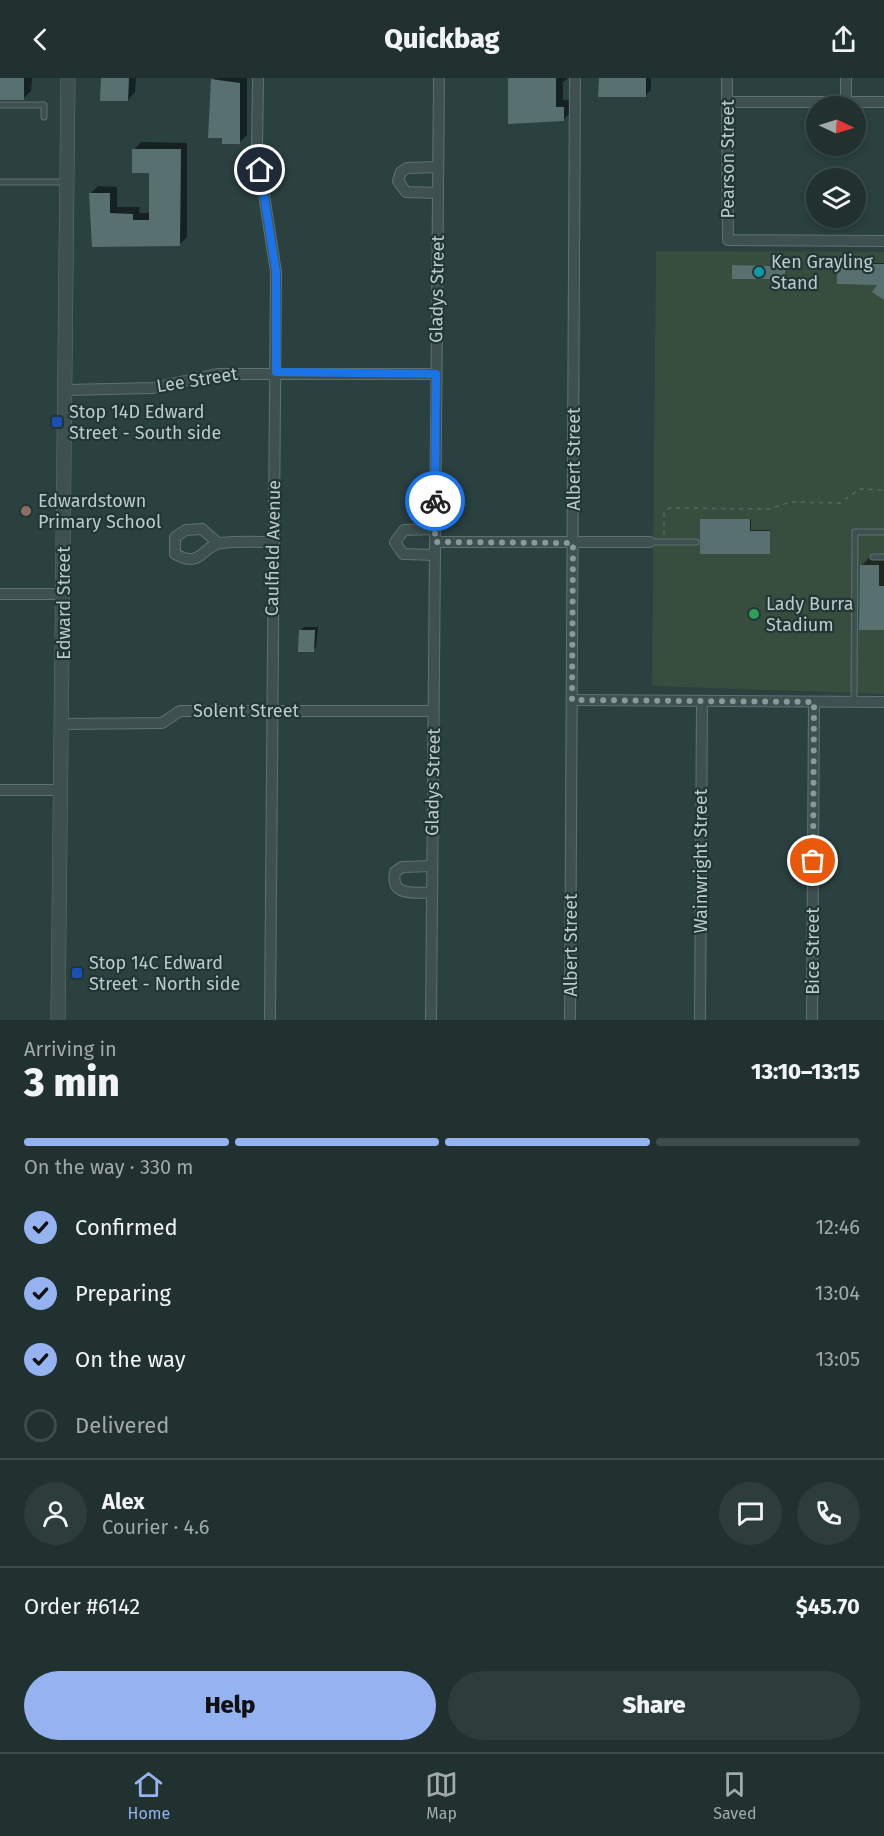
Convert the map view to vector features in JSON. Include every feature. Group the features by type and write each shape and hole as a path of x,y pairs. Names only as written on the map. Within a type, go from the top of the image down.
{"street":[{"name":"Edward Street","path":"58,1020 63,724 68,78"},
{"name":"Caulfield Avenue","path":"258,78 257,150 276,272 270,1020"},
{"name":"Gladys Street","path":"431,1020 439,78"},
{"name":"Albert Street","path":"570,1020 575,78"},
{"name":"Pearson Street","path":"727,78 728,240 884,241"},
{"path":"846,78 846,96"},
{"path":"727,102 806,102"},
{"path":"866,102 884,102"},
{"path":"438,167 406,168 401,172 398,181 406,192 438,193"},
{"name":"Lee Street","path":"66,390 153,388 218,374 276,372 436,374"},
{"path":"435,529 404,530 395,542 403,554 435,555"},
{"path":"218,543 273,542"},
{"path":"435,542 650,542"},
{"path":"0,594 64,594"},
{"path":"572,700 884,702"},
{"name":"Wainwright Street","path":"700,1020 702,701"},
{"name":"Bice Street","path":"812,1020 814,702"},
{"name":"Solent Street","path":"63,724 162,723 180,711 434,711"},
{"path":"0,790 61,790"},
{"path":"432,866 402,867 395,872 393,882 397,889 403,892 432,893"}],"lane":[{"path":"0,105 44,105 44,117"},
{"path":"0,182 67,182"},
{"path":"854,702 855,532 884,532"},
{"path":"650,542 696,542"},
{"path":"873,557 884,557"}],"path":[{"path":"664,526 664,513 669,508 770,509 790,501 840,503 860,489 884,490"}],"green space":[{"path":"656,251 884,252 884,694 652,686"}],"building":[{"path":"0,78 24,78 24,100 0,100"},
{"path":"101,78 129,78 128,101 100,101"},
{"path":"508,78 556,78 556,107 564,107 564,121 508,124"},
{"path":"599,78 646,78 646,97 598,97"},
{"path":"211,79 240,83 240,144 222,144 222,138 208,138"},
{"path":"132,149 181,149 180,246 92,247 89,193 110,193 110,213 133,214 133,220 149,220 149,173 132,173"},
{"path":"848,264 884,264 884,300 872,292 877,285 837,284 837,268 848,268"},
{"name":"Ken Grayling Stand","path":"732,265 786,266 785,279 732,279"},
{"path":"700,519 750,519 750,531 770,531 770,554 700,554"},
{"path":"860,565 879,565 879,586 884,586 884,630 859,630"},
{"path":"299,630 315,630 314,652 298,652"}],"way so far":[{"path":"435,501 435,542 573,543 572,700 814,702 813,861"}],"place":[{"name":"Ken Grayling Stand","path":"759,272"},
{"name":"Stop 14D Edward Street - South side","path":"57,422"},
{"name":"Edwardstown Primary School","path":"26,511"},
{"name":"Lady Burra Stadium","path":"754,614"},
{"name":"Stop 14C Edward Street - North side","path":"77,973"}],"route":[{"path":"260,170 276,272 276,372 436,374 435,501"}]}
